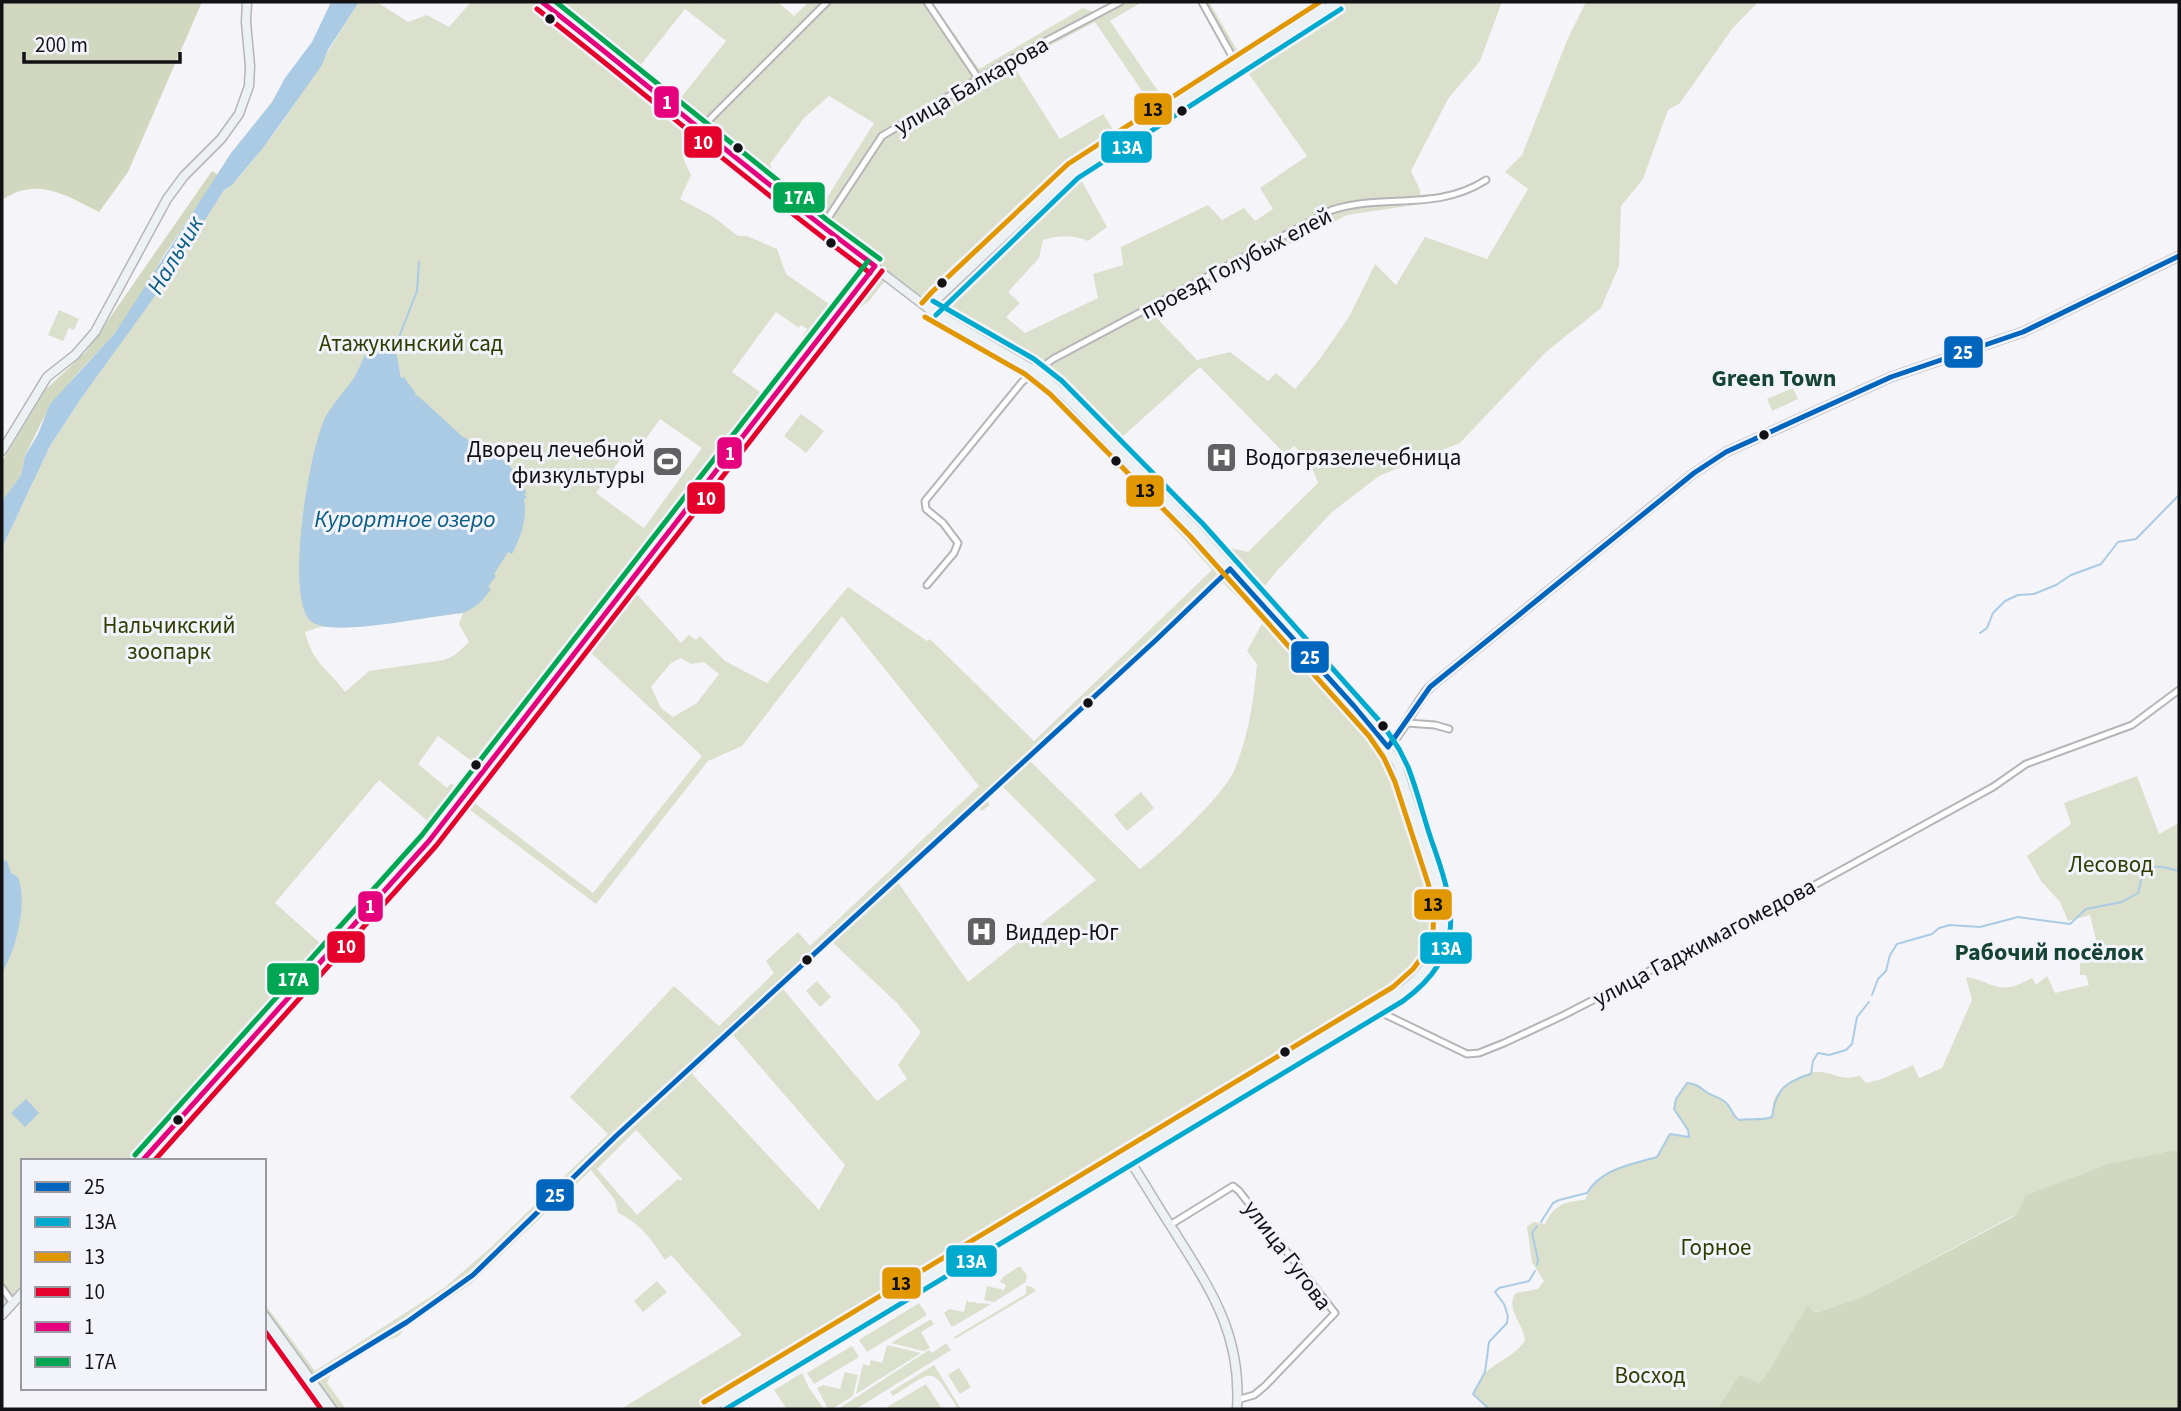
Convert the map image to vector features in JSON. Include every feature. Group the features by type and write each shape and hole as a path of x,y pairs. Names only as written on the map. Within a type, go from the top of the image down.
{"street":[{"path":"2,451 47,377 75,355 95,332 167,200 184,176 221,139 239,114 250,86 247,2"},
{"path":"542,2 822,227 929,309 1037,372 1065,395 1177,510 1388,747 1402,777 1440,892 1444,919 1438,948 1427,968 1411,985 709,1409"},
{"path":"700,129 827,2"},
{"path":"927,2 978,78"},
{"name":"улица Балкарова","path":"822,227 882,136 978,78 1120,2"},
{"path":"1202,2 1237,65"},
{"path":"929,309 937,298 1073,171 1336,2"},
{"name":"проезд Голубых елей","path":"927,585 957,550 958,543 943,523 926,509 925,500 1022,382 1052,359 1095,339 1332,210 1376,203 1443,199 1486,180"},
{"path":"1388,747 1430,687 1615,536 1719,456 1891,377 2023,332 2179,256"},
{"path":"144,1159 429,841 875,266"},
{"path":"312,1380 407,1322 473,1275 755,1007 1230,569"},
{"name":"улица Гаджимагомедова","path":"1373,1009 1467,1054 1479,1053 1564,1015 1775,906 1989,789 2026,764 2132,725 2179,690"},
{"path":"1407,723 1449,729"},
{"path":"1128,1158 1197,1268 1226,1323 1236,1364 1237,1405"},
{"name":"улица Гугова","path":"1170,1225 1233,1186 1335,1313 1265,1386 1237,1405"},
{"path":"2,1288 8,1309"},
{"path":"8,1309 21,1294"},
{"path":"2,1299 8,1309"},
{"path":"266,1318 332,1409"}],"green space":[{"path":"2,2 202,2 128,172 99,212 63,194 39,189 27,189 2,200"},
{"path":"359,2 377,2 408,22 427,15 449,27 471,2 778,2 794,16 809,2 932,2 979,69 1083,8 1097,14 1120,2 1142,2 1110,21 1164,100 1229,59 1198,2 1209,2 1239,53 1316,2 1502,2 1480,61 1448,99 1411,171 1420,190 1421,204 1347,215 1152,313 1197,360 1230,352 1268,381 1276,373 1295,389 1349,317 1375,264 1396,285 1425,237 1487,259 1528,189 1505,172 1522,155 1568,38 1586,2 1758,2 1732,29 1680,103 1668,110 1643,179 1621,206 1619,266 1601,308 1546,352 1460,443 1379,476 1332,512 1255,598 1388,747 1440,892 1441,938 1411,985 709,1409 621,1409 742,1335 671,1255 665,1260 645,1233 618,1213 615,1200 591,1170 472,1283 404,1329 398,1336 331,1374 327,1383 346,1409 332,1409 266,1318 266,1306 315,1371 444,1288 488,1250 608,1134 570,1097 674,986 719,1026 774,973 766,961 798,932 810,946 979,786 842,616 742,746 708,761 596,904 466,807 367,926 158,1159 21,1159 21,1294 2,1315 2,548 50,446 80,400 173,270 224,190 244,172 309,82","holes":["685,9 726,41 679,100 639,67","1095,22 1155,110 1116,134 1103,114 1060,139 1013,65","1246,70 1307,156 1260,188 1273,209 1255,221 1244,208 1222,220 1208,205 1121,247 1123,265 1093,274 1098,298 1025,333 1006,317 1020,303 1008,292 1039,258 1043,240 1066,236 1088,241 1107,227 1079,176","829,96 874,123 821,207 773,172 770,164 804,118","700,129 875,266 839,311 786,274 777,249 747,236 738,236 712,216 680,199 691,175 683,158","888,277 1056,387 1120,453 1113,460 1212,570 1034,741 930,639 927,641 848,587 767,683 725,661 700,636 696,640 689,635 681,643 637,594 854,312 869,301","776,312 799,328 801,325 807,329 803,340 763,394 732,372","1200,367 1285,454 1294,446 1309,460 1318,483 1248,552 1226,547 1121,438","660,419 702,448 644,528 596,493 629,447 636,452","1223,583 1263,622 1247,651 1257,664 1247,732 1228,782 1177,837 1140,869 1030,761","463,613 459,624 469,642 455,655 444,660 369,671 345,692 317,659 309,643 305,632 320,627 366,626","590,652 702,756 593,893 473,802","681,658 691,664 704,662 719,674 697,703 673,717 661,708 651,687 671,663","438,736 473,762 455,786 451,783 447,788 418,764","379,780 430,823 321,944 275,903","1002,786 1096,880 968,982 897,881 976,807 982,811 990,805 986,799","832,942 897,1003 921,1032 898,1065 907,1079 877,1101 783,989","733,1035 845,1165 819,1210 692,1074","636,1130 682,1179 678,1179 637,1215 597,1169"]},
{"path":"212,171 218,175 164,255 143,293 115,333 74,377 43,419 25,456 21,475 2,501 2,462 46,389 86,352"},
{"path":"59,310 79,319 74,330 69,328 63,341 48,335"},
{"path":"1793,388 1798,399 1772,411 1767,399"},
{"path":"801,414 824,431 806,453 784,436"},
{"name":"Горное","path":"2137,776 2159,834 2179,823 2179,1149 2111,1163 1862,1297 1815,1313 1808,1306 1759,1384 1739,1375 1717,1409 1489,1409 1473,1394 1484,1374 1525,1341 1513,1310 1513,1299 1516,1293 1538,1289 1544,1281 1532,1262 1527,1227 1533,1222 1545,1224 1560,1206 1585,1200 1590,1190 1605,1175 1657,1157 1670,1134 1688,1137 1688,1130 1674,1109 1676,1099 1687,1083 1723,1100 1739,1119 1768,1118 1772,1117 1777,1094 1808,1073 1821,1072 1847,1078 1860,1076 1866,1083 1913,1065 1919,1078 1942,1068 1972,1000 1966,977 2004,988 2032,978 2036,985 2047,976 2055,993 2089,985 2086,975 2080,975 2080,963 2101,960 2090,915 2068,921 2060,902 2041,881 2027,856 2071,824 2064,803"},
{"path":"1141,792 1154,808 1127,831 1114,815"},
{"path":"817,981 831,997 820,1007 806,991"},
{"path":"2179,1149 2179,1409 1717,1409 1739,1375 1759,1383 1764,1378 1808,1305 1815,1313 1862,1297 2011,1218 2018,1212 2025,1196 2111,1163"},
{"path":"1021,1267 1027,1276 1026,1282 994,1302 984,1300 987,1286 1004,1290 1006,1285 1000,1282 1003,1277"},
{"path":"657,1281 667,1292 643,1312 634,1301"},
{"path":"1026,1286 1036,1291 955,1339 954,1337 1026,1294"},
{"path":"967,1299 968,1302 974,1300 975,1303 991,1304 951,1326 944,1313 949,1309 964,1312"},
{"path":"919,1303 927,1315 867,1352 859,1340"},
{"path":"931,1319 934,1324 921,1332 930,1348 924,1351 891,1343"},
{"path":"946,1343 951,1350 856,1409 838,1409 929,1350 932,1353"},
{"path":"887,1345 921,1353 856,1394 863,1364 869,1366 871,1360 882,1363"},
{"path":"852,1346 859,1357 814,1384 807,1373"},
{"path":"934,1365 961,1409 958,1409 936,1378 931,1376 917,1380 893,1396 890,1392"},
{"path":"959,1368 971,1387 960,1394 948,1375"},
{"path":"845,1372 858,1375 853,1396 828,1409 817,1388 823,1385 840,1389"},
{"path":"802,1373 824,1409 787,1409 774,1390"},
{"path":"926,1384 942,1409 884,1409"}],"water":[{"name":"Нальчик","path":"331,2 359,2 328,50 322,65 263,148 232,185 224,190 173,271 80,400 50,446 2,548 2,501 21,475 25,456 38,434 50,404 115,333 231,153 272,102 285,78 312,42"},
{"name":"Курортное озеро","path":"389,344 396,355 401,378 404,377 416,394 414,398 417,395 463,437 494,453 510,466 527,493 524,494 527,498 524,499 523,526 512,554 508,552 494,574 496,576 488,587 491,589 468,611 361,627 323,626 312,622 304,608 300,585 302,522 313,457 326,416 354,378 365,355 380,345"},
{"path":"2,860 7,861 11,873 18,877 22,900 16,940 2,973"},
{"path":"26,1099 39,1113 25,1127 11,1113"}],"waterway":[{"path":"394,350 417,291 419,262"},
{"path":"1980,633 1987,628 1993,613 2005,601 2018,595 2034,594 2071,575 2101,564 2118,542 2136,539 2179,495"},
{"path":"1872,995 1897,944 1932,934 1939,928 1950,925 1980,927 2018,917 2070,924 2086,909 2122,902 2138,893 2142,876 2149,868 2179,871"},
{"path":"1541,1222 1553,1203 1587,1193 1600,1178 1618,1169 1657,1157 1670,1134 1689,1137 1688,1130 1674,1109 1676,1099 1687,1083 1723,1100 1739,1120 1772,1117 1776,1100 1783,1088 1794,1080 1811,1074 1813,1061 1818,1053 1829,1055 1846,1050 1852,1044 1857,1017 1869,1002"},
{"path":"1537,1226 1532,1233 1537,1265"},
{"path":"1489,1409 1473,1394 1485,1372 1489,1342 1507,1323 1504,1304 1495,1292 1499,1288 1529,1281 1535,1271"}],"transit line":[{"name":"1","path":"542,2 875,266"},
{"name":"17А","path":"556,2 827,220 880,259"},
{"name":"13","path":"922,303 1068,164 1320,2"},
{"name":"10","path":"537,9 870,273"},
{"name":"13А","path":"936,315 1078,178 1341,9"},
{"name":"25","path":"1388,747 1430,687 1694,473 1726,452 1891,377 2023,332 2179,256"},
{"name":"17А","path":"135,1155 422,835 868,261"},
{"name":"1","path":"144,1159 429,841 875,266"},
{"name":"10","path":"156,1159 436,846 882,271"},
{"name":"13А","path":"726,1409 1403,1001 1424,983 1438,965 1447,946 1450,907 1446,886 1408,767 1383,725 1203,524 1062,381 1034,359 933,301"},
{"name":"13","path":"704,1402 1393,987 1413,969 1428,949 1433,932 1434,908 1428,883 1395,782 1384,758 1369,736 1190,536 1050,394 1025,374 925,317"},
{"name":"25","path":"1230,569 1388,747"},
{"name":"25","path":"312,1380 407,1322 473,1275 616,1136 1230,569"},
{"name":"10","path":"266,1333 321,1409"}],"place":[{"name":"Водогрязелечебница","path":"1222,457"},
{"name":"Дворец лечебной физкультуры","path":"668,462"},
{"name":"Виддер-Юг","path":"982,932"}],"district":[{"name":"Green Town","path":"1774,378"},
{"name":"Рабочий посёлок","path":"2049,952"}],"park label":[{"name":"Атажукинский сад","path":"411,343"},
{"name":"Нальчикский зоопарк","path":"169,638"},
{"name":"Лесовод","path":"2111,864"},
{"name":"Восход","path":"1650,1375"}]}
